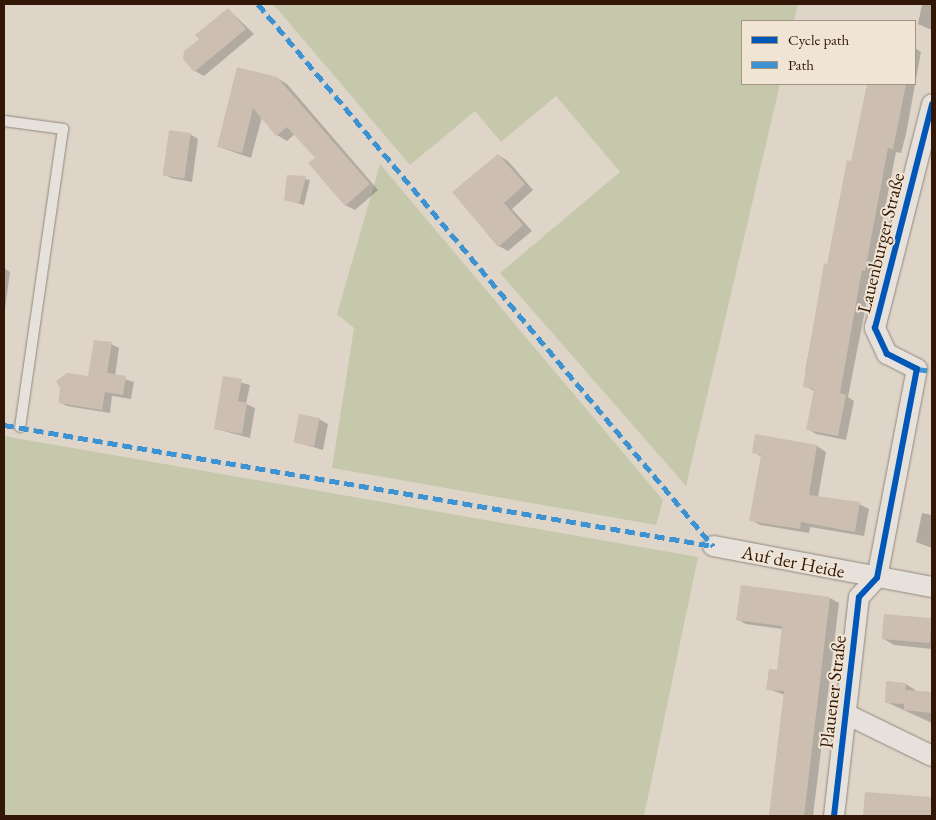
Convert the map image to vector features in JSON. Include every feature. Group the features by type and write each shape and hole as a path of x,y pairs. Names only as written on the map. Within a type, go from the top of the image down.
{"street":[{"name":"Lauenburger Straße","path":"877,578 925,370 887,354 875,328 932,104"},
{"name":"Auf der Heide","path":"713,546 932,587"},
{"name":"Plauener Straße","path":"834,816 859,597 877,578"},
{"path":"846,714 932,756"}],"lane":[{"path":"4,121 64,129 20,427"}],"green space":[{"path":"273,4 798,4 794,20 741,20 741,85 780,85 686,486 500,273 620,172 556,96 501,142 475,111 410,165"},
{"path":"380,164 663,500 656,525 332,468 354,328 337,314"},
{"path":"4,436 698,557 644,816 4,816"}],"building":[{"path":"228,8 246,29 194,72 183,59 184,51 199,39 195,35"},
{"path":"237,67 277,77 370,184 345,206 308,163 315,158 287,127 276,136 253,108 242,153 217,147"},
{"path":"867,85 906,85 893,149 888,148 865,271 862,270 840,393 846,395 838,436 806,430 814,389 803,387 824,263 827,264 847,160 851,161"},
{"path":"169,130 191,133 184,179 163,176"},
{"path":"498,154 525,184 504,203 523,225 498,247 452,192"},
{"path":"287,175 306,176 299,204 284,200"},
{"path":"94,340 112,342 107,373 126,376 123,395 105,392 102,410 58,403 60,388 56,381 67,373 88,376"},
{"path":"223,376 242,379 238,401 247,403 242,434 214,429"},
{"path":"299,414 320,418 314,446 293,442"},
{"path":"755,434 817,445 809,495 860,502 855,532 801,522 800,529 749,521 761,455 752,453"},
{"path":"741,585 830,597 804,816 769,815 784,691 766,690 769,669 777,670 782,626 736,620"},
{"path":"884,614 932,618 930,643 882,639"},
{"path":"886,681 906,683 905,702 906,690 932,692 932,713 904,710 904,704 885,703"},
{"path":"865,792 932,797 932,816 863,816"}],"marked path":[{"path":"258,4 713,546"},
{"path":"917,369 932,371"},
{"path":"4,425 713,546"}],"cycle path":[{"path":"834,816 859,597 877,578 917,369 887,354 875,328 932,104"}]}
